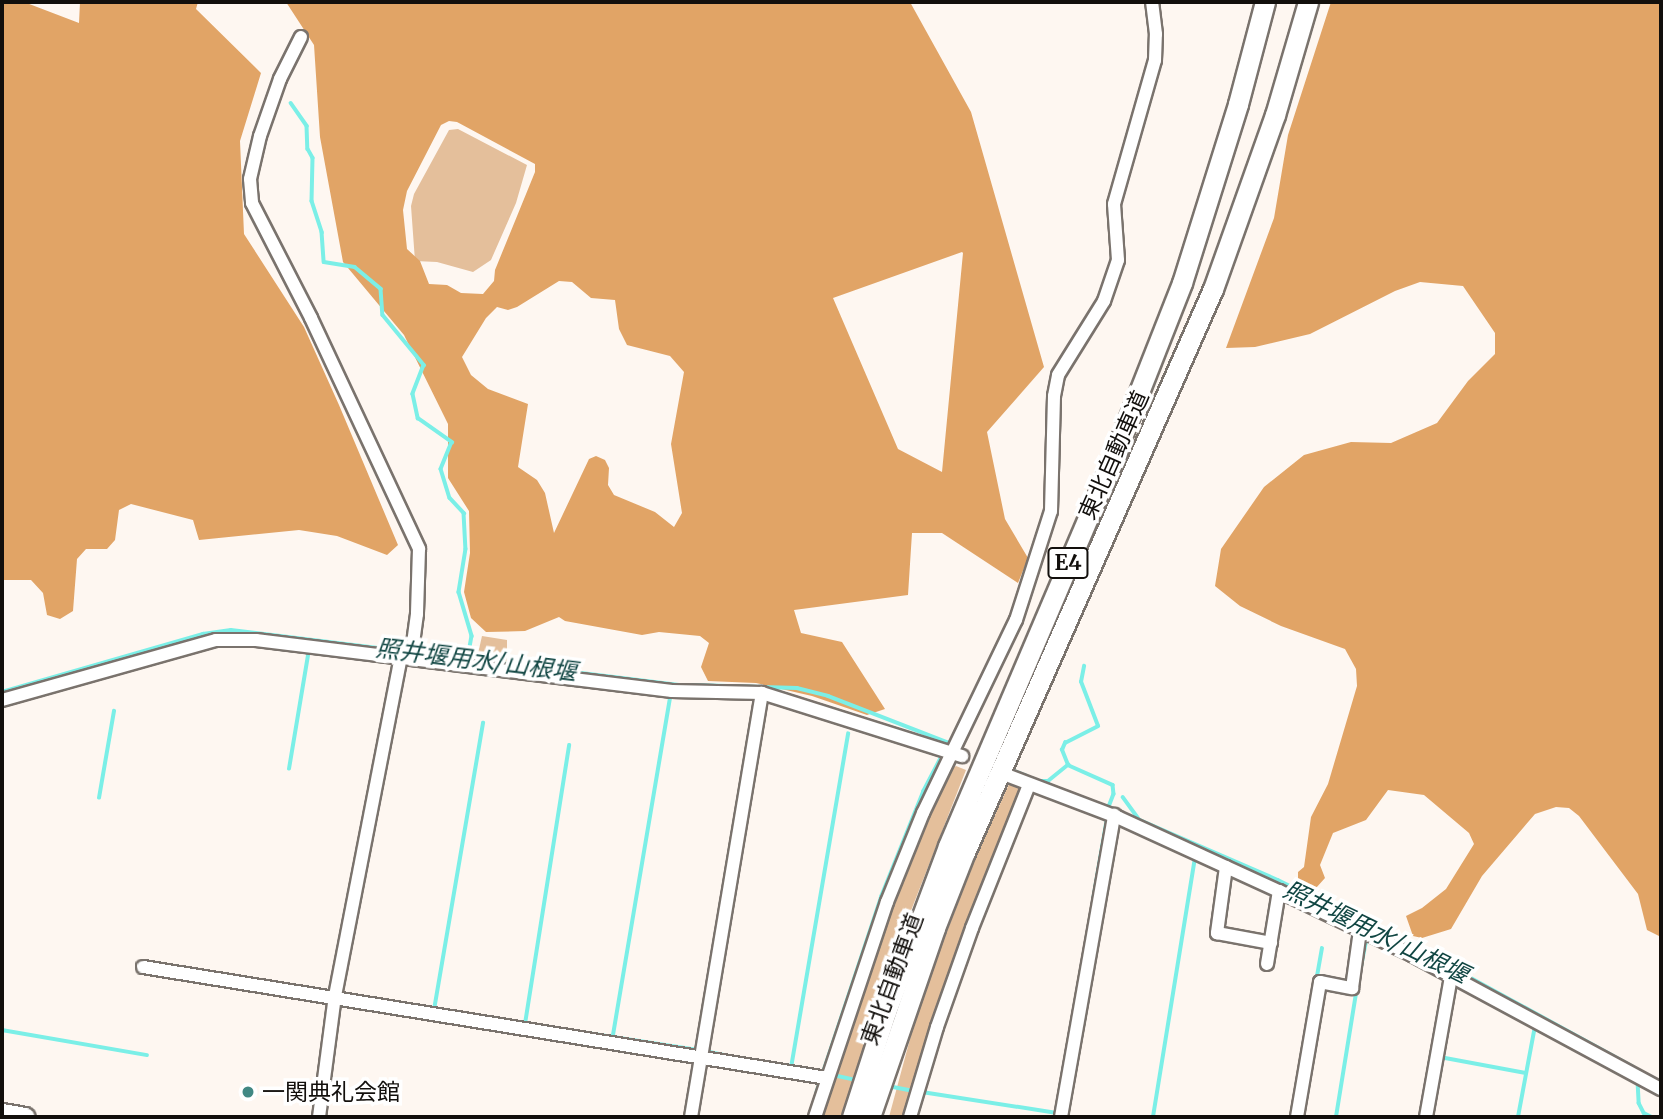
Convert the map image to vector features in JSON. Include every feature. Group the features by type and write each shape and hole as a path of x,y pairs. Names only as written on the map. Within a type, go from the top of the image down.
{"highway":[{"name":"東北自動車道","path":"852,1117 886,1012 948,846 1104,481 1182,283 1238,104 1265,2"},
{"name":"東北自動車道","path":"870,1117 940,915 1005,758 1213,289 1263,152 1308,2"},
{"path":"880,1117 904,1017"},
{"path":"2,1113 25,1117"}],"street":[{"path":"815,1117 887,902 923,813 958,754 1016,620 1051,511 1054,396 1058,375 1104,301 1118,260 1114,204 1155,60 1156,34 1152,2"},
{"path":"300,37 279,79 260,136 250,179 252,203 311,318 419,550 417,614 335,996 319,1117"},
{"path":"2,700 216,640 256,640 661,690 762,693 958,754"},
{"path":"691,1117 762,693"},
{"path":"1009,776 1114,816 1279,891 1451,976 1661,1089"},
{"path":"910,1117 937,1027 972,928 1030,785"},
{"path":"1061,1117 1114,816"},
{"path":"1226,867 1217,933 1271,943"},
{"path":"1268,964 1279,891"},
{"path":"1297,1117 1320,982 1352,988 1360,930"},
{"path":"143,967 335,996 827,1078"},
{"path":"1426,1117 1451,976"}],"shaded area":[{"path":"2,2 24,2 79,23 80,2 198,2 196,9 261,73 240,141 244,234 304,327 339,405 398,545 387,555 337,536 299,530 199,540 193,520 131,504 119,510 115,540 107,549 86,549 77,559 73,611 60,619 47,615 43,593 31,580 2,580"},
{"path":"286,2 910,2 971,112 1044,367 987,432 1005,519 1028,558 1018,583 942,533 912,533 908,595 794,610 801,633 842,642 885,709 867,715 812,696 756,683 708,681 701,667 709,643 700,636 659,632 642,635 565,621 559,617 525,631 486,632 471,618 464,592 470,553 469,511 448,478 448,424 404,335 343,262 320,137 314,45","holes":["449,121 457,122 535,164 535,172 495,270 494,281 483,294 461,293 447,285 429,284 420,261 407,249 403,210 407,191 441,125","963,253 942,472 898,449 833,298","559,281 572,282 591,298 615,300 619,329 627,345 670,356 684,372 671,444 682,513 674,527 655,512 614,495 608,485 609,468 605,460 596,456 589,459 554,533 545,493 537,480 518,467 528,404 488,389 471,375 462,357 486,318 497,307 508,310"]},
{"path":"1331,2 1661,2 1661,937 1647,930 1638,894 1579,816 1569,808 1556,807 1535,814 1482,876 1451,929 1422,938 1413,936 1406,916 1422,908 1446,889 1474,844 1469,833 1424,795 1388,790 1366,820 1333,833 1320,865 1325,878 1316,888 1307,889 1298,879 1298,872 1304,867 1311,817 1328,784 1357,686 1356,669 1345,649 1281,626 1240,606 1215,586 1221,549 1264,487 1304,455 1351,442 1391,443 1437,423 1468,381 1495,354 1495,333 1463,286 1420,282 1395,291 1310,334 1255,347 1226,348 1274,218 1288,135"},
{"path":"458,129 527,165 516,203 491,260 473,272 437,262 415,261 411,206 414,194 449,130"},
{"path":"482,636 507,640 507,662 477,658"},
{"path":"956,766 966,770 903,931 841,1117 820,1117 893,901 950,770"},
{"path":"1009,784 1021,788 927,1038 907,1117 889,1117 920,1002 972,866"}],"waterway":[{"path":"291,103 307,126 308,149 313,158 312,201 322,232 324,262 355,267 381,289 383,315 424,365 413,394 418,418 452,442 441,469 450,498 464,513 466,549 459,592 472,636 468,659"},
{"name":"照井堰用水/山根堰","path":"2,692 203,634 231,630 681,685"},
{"path":"289,769 308,655"},
{"path":"1068,765 1062,750 1065,743 1098,726 1081,682 1084,666"},
{"path":"692,685 797,688 828,696 949,743 924,791 882,896 817,1092"},
{"path":"613,1035 670,699"},
{"path":"99,798 114,711"},
{"path":"434,1010 483,723"},
{"path":"791,1068 848,734"},
{"path":"525,1024 569,745"},
{"name":"照井堰用水/山根堰","path":"1038,781 1048,781 1068,765 1113,785 1114,794 1108,810"},
{"name":"照井堰用水/山根堰","path":"1014,771 1025,775"},
{"name":"照井堰用水/山根堰","path":"1123,797 1140,820 1278,880 1420,950 1632,1066"},
{"path":"1093,900 1107,818"},
{"path":"1153,1117 1195,857"},
{"path":"1361,967 1366,942"},
{"path":"1316,982 1322,949"},
{"path":"1336,1117 1357,988"},
{"path":"1518,1117 1535,1026"},
{"path":"2,1030 147,1055"},
{"path":"574,1031 698,1050"},
{"path":"705,1051 729,1056"},
{"path":"1440,1057 1526,1073"},
{"path":"833,1075 856,1080"},
{"name":"照井堰用水/山根堰","path":"1638,1081 1639,1103 1644,1113 1652,1117"},
{"path":"888,1086 914,1091"},
{"path":"922,1092 1058,1113"}],"place":[{"name":"一関典礼会館","path":"248,1092"}]}
